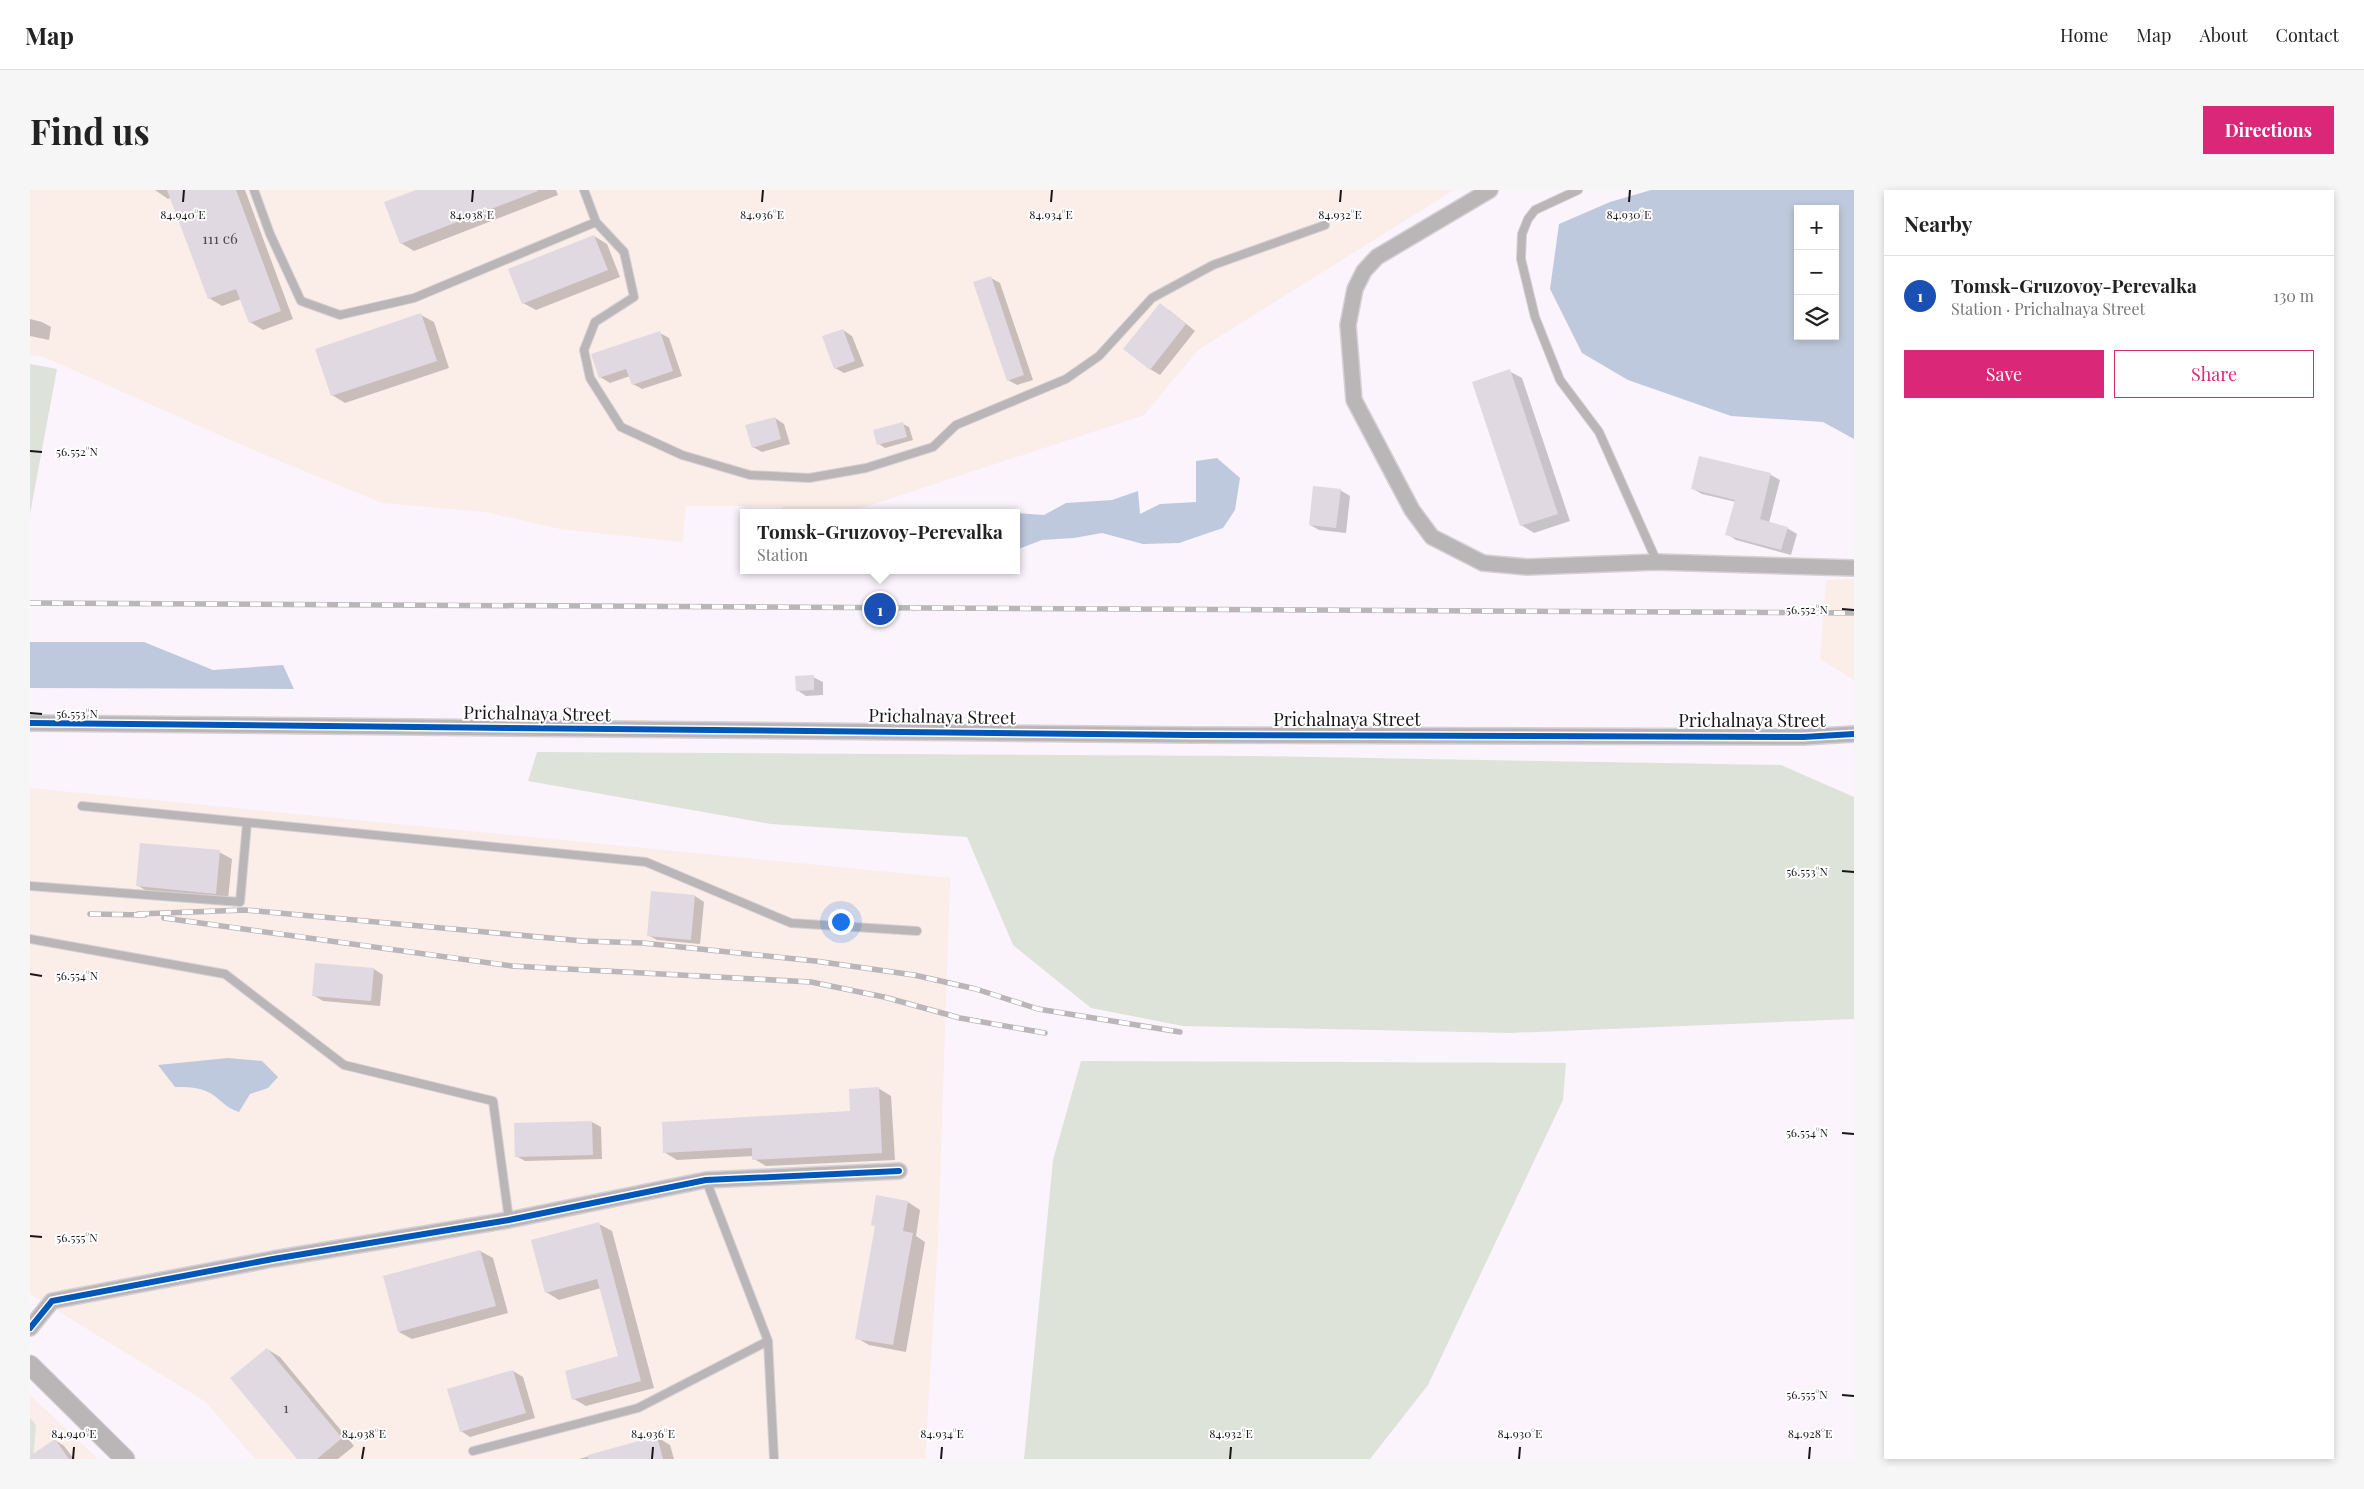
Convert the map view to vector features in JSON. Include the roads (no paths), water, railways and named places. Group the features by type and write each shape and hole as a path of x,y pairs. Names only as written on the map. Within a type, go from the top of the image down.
{"street":[{"path":"1490,190 1377,257 1364,271 1354,289 1348,325 1354,400 1412,510 1432,537 1457,552 1483,563 1527,567 1657,562 1854,568"},
{"name":"Prichalnaya Street","path":"30,723 1190,735 1803,736 1854,734"},
{"path":"30,1328 52,1301 273,1259 509,1220 706,1180 899,1171"},
{"path":"30,1365 125,1459"}],"lane":[{"path":"254,190 270,234 301,301 340,315 414,298 596,222"},
{"path":"584,190 596,222 624,252 634,296 595,322 584,350 590,378 621,427 682,456 750,475 809,478 866,468 933,446 956,425 1066,379 1099,356 1152,298 1213,265 1325,225"},
{"path":"1578,190 1535,210 1528,219 1522,234 1521,259 1535,317 1560,380 1599,432 1657,562"},
{"path":"82,806 646,862 791,923 918,931"},
{"path":"30,886 240,902 247,823"},
{"path":"30,939 225,974 344,1065 493,1101 509,1220"},
{"path":"706,1180 768,1341 774,1459"},
{"path":"473,1451 638,1408 768,1341"}],"water":[{"path":"1651,190 1854,190 1854,439 1823,422 1731,416 1628,380 1582,353 1550,289 1559,224 1610,202"},
{"path":"1217,458 1240,478 1235,510 1223,528 1179,543 1143,544 1102,533 1074,538 1042,540 1020,548 1020,513 1044,515 1066,503 1112,500 1138,491 1140,514 1160,504 1196,502 1196,461"},
{"path":"30,642 144,642 213,670 283,665 294,689 30,688"},
{"path":"228,1058 262,1061 278,1077 268,1088 250,1094 239,1112 206,1091 175,1087 158,1065"}],"railway":[{"path":"30,603 1854,613"},
{"path":"138,914 245,910 583,941 643,943 815,961 914,975 976,989 1038,1009 1180,1032"},
{"path":"90,914 145,915"},
{"path":"164,918 512,966 811,982 884,997 960,1018 1045,1033"}],"place":[{"name":"Tomsk-Gruzovoy-Perevalka","path":"880,609"}]}
